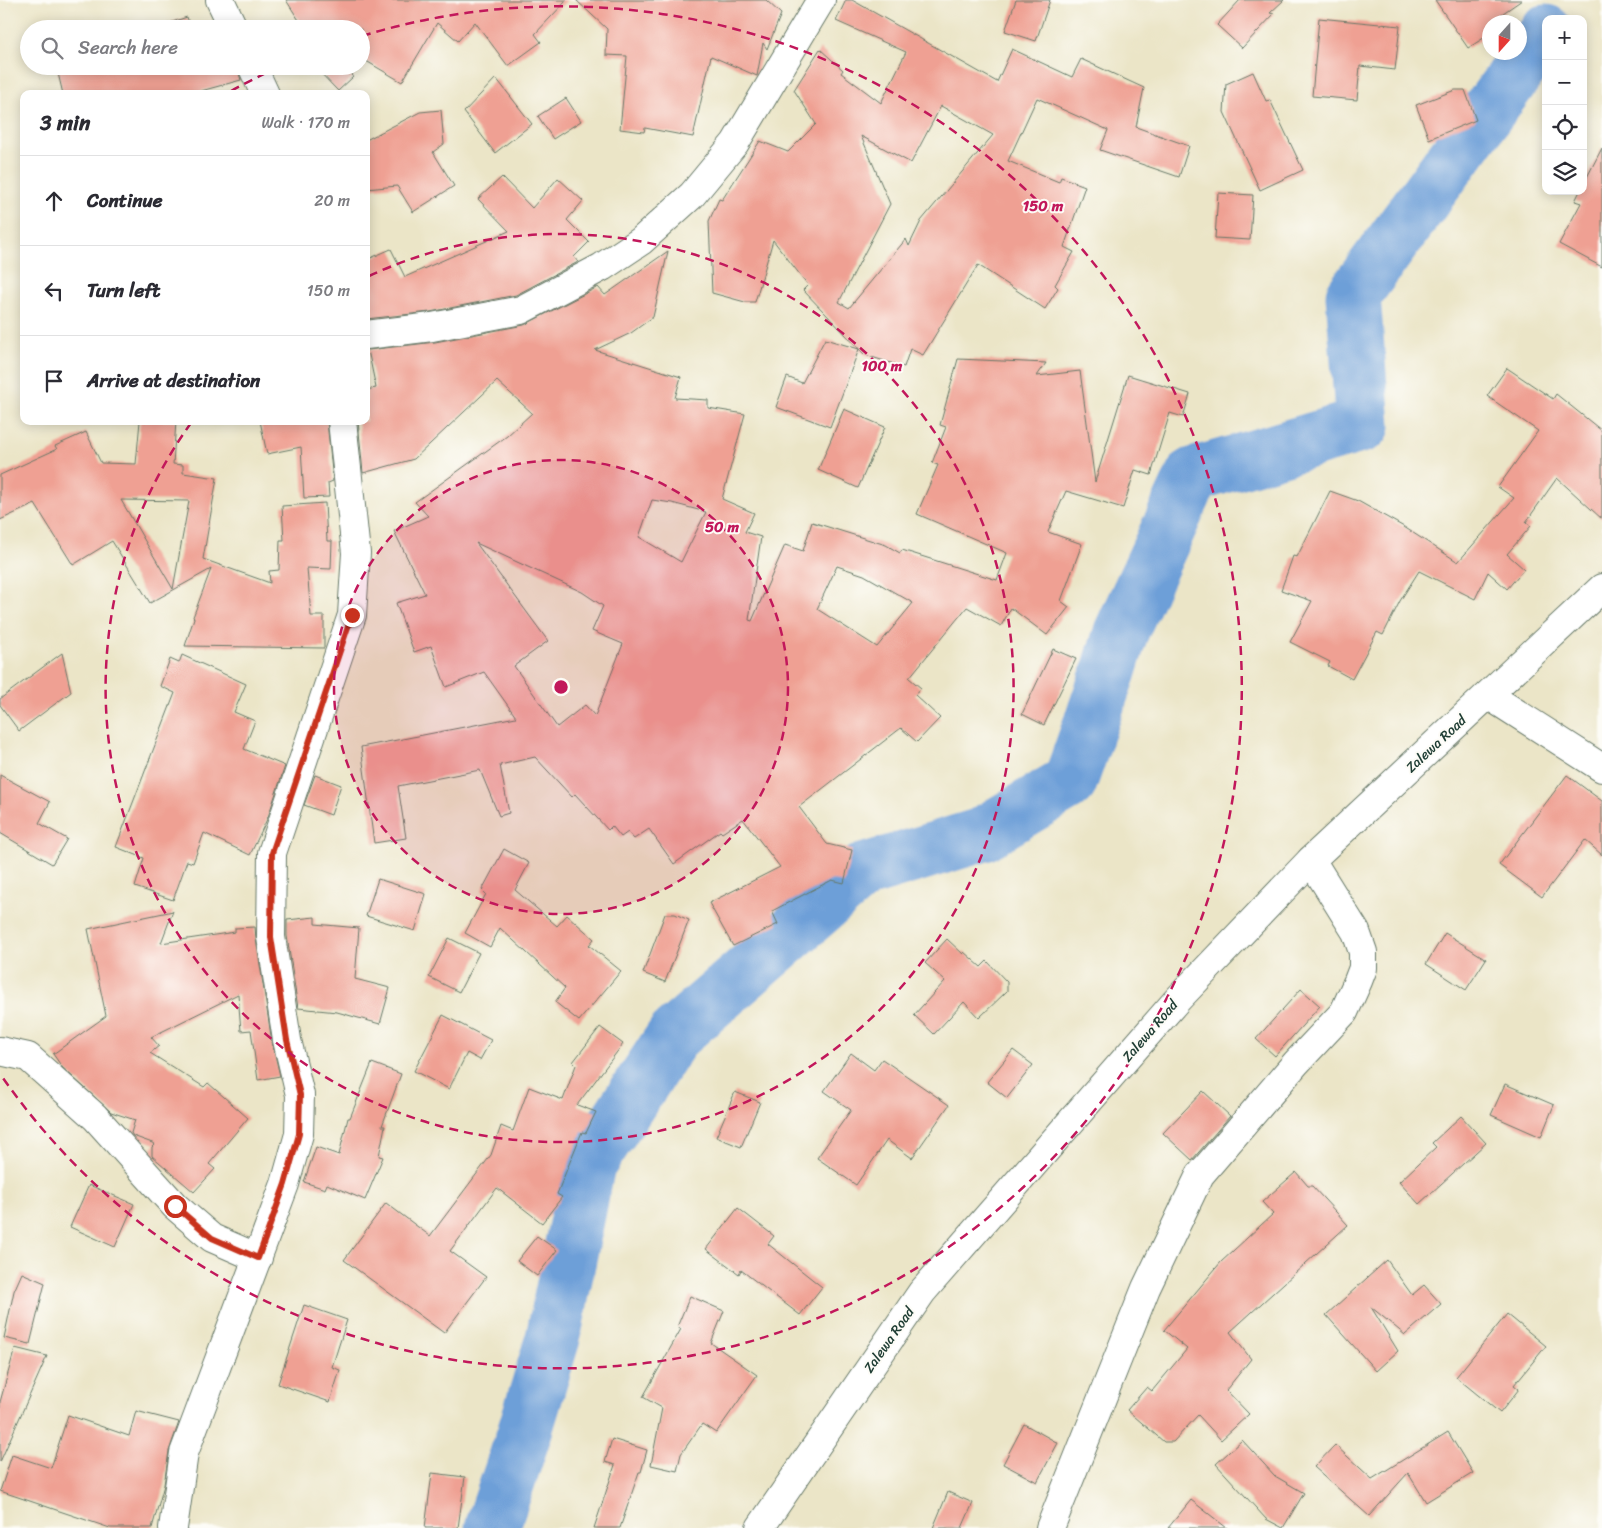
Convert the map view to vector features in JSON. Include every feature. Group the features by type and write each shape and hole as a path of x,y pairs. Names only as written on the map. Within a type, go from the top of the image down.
{"main road":[{"path":"220,0 230,20"},
{"path":"370,335 432,327 521,310 602,267 641,241 692,195 735,143 821,0"},
{"path":"256,75 263,90"},
{"path":"173,1528 184,1453 285,1184 299,1134 300,1095 287,1040 271,937 272,853 352,615 356,553 342,425"},
{"name":"Zalewa Road","path":"760,1528 922,1292 1178,999 1311,860 1602,588"},
{"path":"1488,695 1602,768"},
{"path":"1050,1528 1146,1288 1200,1176 1296,1063 1344,1012 1358,981 1363,968 1363,952 1356,932 1311,860"},
{"path":"0,1052 28,1057 95,1117 175,1206 212,1238 258,1258"}],"building":[{"path":"286,0 567,0 535,34 541,42 508,66 475,22 458,41 437,23 402,82 370,63 370,20 299,20"},
{"path":"576,0 766,0 781,14 767,49 763,43 757,76 711,56 693,137 645,128 644,132 620,129 627,56 606,55 607,29"},
{"path":"846,0 852,0 997,82 1012,49 1072,77 1081,59 1144,88 1136,127 1189,146 1179,177 1100,150 1108,130 1037,98 1008,161 1059,182 1061,177 1085,186 1064,247 1074,252 1055,285 1058,288 1045,309 978,265 923,355 910,349 904,367 865,355 803,290 808,285 773,240 755,302 745,302 712,293 709,221 719,199 722,200 760,141 788,152 816,124 794,90 820,49 843,70 841,73 881,103 906,52 836,21","holes":["941,106 993,135 921,221 909,246 906,239 849,308 839,302 890,204 861,136 911,163"]},
{"path":"1016,0 1050,0 1036,41 1005,31"},
{"path":"1240,0 1284,0 1270,13 1274,14 1242,48 1217,25"},
{"path":"1435,0 1522,0 1500,15 1482,15 1482,39 1468,48"},
{"path":"1319,18 1400,26 1395,70 1360,66 1357,100 1312,96"},
{"path":"1253,72 1266,101 1270,100 1303,170 1260,190 1224,112 1226,84"},
{"path":"58,75 240,75 241,80 205,90 62,90"},
{"path":"323,75 352,75 353,77 337,90"},
{"path":"496,78 532,124 495,153 464,112"},
{"path":"1455,90 1465,90 1476,120 1429,139 1416,105"},
{"path":"566,98 581,121 553,139 538,116"},
{"path":"441,110 444,144 433,152 454,186 413,212 397,186 370,189 370,138 420,112"},
{"path":"1602,148 1602,267 1559,244 1581,203 1575,201 1578,195 1587,195 1587,177"},
{"path":"502,177 532,208 558,178 583,201 567,220 589,242 574,257 578,262 516,295 430,312 370,319 370,258 391,249 405,277 509,231 478,199"},
{"path":"1218,193 1253,195 1250,240 1215,238"},
{"path":"668,251 653,317 631,333 595,350 681,377 675,398 708,400 708,408 745,414 722,499 754,513 745,532 761,537 749,620 752,621 785,545 803,551 812,522 886,545 900,553 902,550 997,580 1007,553 917,514 938,465 932,463 946,427 940,425 958,359 1046,363 1037,376 1080,371 1095,482 1128,375 1190,394 1183,417 1170,413 1151,475 1135,470 1123,508 1066,491 1048,532 1082,544 1061,601 1069,607 1047,635 1011,608 1001,626 967,607 909,678 921,688 915,695 940,718 917,742 901,728 799,807 827,844 852,850 844,883 832,880 772,911 778,924 733,946 709,903 780,867 743,819 722,833 720,831 674,864 649,829 634,839 628,832 621,837 612,826 608,830 575,794 572,797 535,757 500,765 509,813 499,816 480,770 398,786 406,838 374,843 361,747 516,717 484,672 446,687 431,646 414,652 396,603 425,594 394,531 428,516 415,502 507,436 532,413 497,381 414,459 363,473 358,425 370,425 370,389 376,388 370,360 370,350 435,342 524,325 598,287 605,295","holes":["652,500 706,512 681,562 639,537","476,543 582,592 603,606 592,631 623,644 595,716 585,705 557,727 514,666 548,641","837,566 864,575 913,603 877,647 817,609"]},
{"path":"825,339 859,349 830,427 776,407 787,377 802,383"},
{"path":"1507,368 1553,399 1556,394 1602,431 1602,519 1557,478 1526,522 1531,526 1507,554 1524,569 1507,589 1488,572 1475,599 1419,571 1400,601 1383,635 1377,632 1352,679 1328,666 1330,662 1290,642 1312,601 1281,590 1293,556 1297,557 1330,491 1358,501 1404,527 1458,562 1514,498 1498,487 1538,431 1487,396"},
{"path":"844,409 885,427 858,488 818,470"},
{"path":"140,425 176,425 173,464 183,465 183,473 217,478 203,559 270,583 269,571 279,570 280,540 284,540 282,506 325,503 327,541 332,541 331,569 307,568 311,616 324,616 324,648 185,646 193,617 211,569 150,603 112,541 73,565 35,504 0,520 0,475 57,449 55,446 86,432 101,463 136,464","holes":["121,500 189,501 173,589"]},
{"path":"261,425 327,425 333,481 328,483 329,497 304,498 301,447 267,454"},
{"path":"1053,649 1076,659 1044,725 1022,714"},
{"path":"62,653 71,692 19,731 0,705 0,699"},
{"path":"182,655 246,684 234,712 255,721 244,749 285,766 268,817 250,855 204,833 193,863 187,861 173,900 135,887 144,858 116,847 175,693 160,686 170,659 179,663"},
{"path":"0,775 50,802 39,823 67,839 52,864 0,833"},
{"path":"315,775 341,785 331,815 304,805"},
{"path":"1567,775 1602,801 1602,855 1585,840 1542,897 1499,865"},
{"path":"504,849 529,863 515,890 557,926 567,915 594,939 589,945 621,971 579,1021 555,1002 565,988 500,928 490,947 465,933 486,894 482,890"},
{"path":"378,879 426,894 415,931 366,916"},
{"path":"173,911 161,943 235,932 235,928 255,927 272,1042 280,1076 258,1080 251,1030 241,1031 238,994 151,1037 159,1046 150,1053 204,1087 208,1083 248,1118 209,1164 215,1169 194,1192 152,1156 152,1147 155,1144 133,1136 131,1133 135,1120 111,1112 62,1067 53,1054 106,1016 88,929"},
{"path":"665,914 675,914 689,920 665,982 643,973"},
{"path":"315,917 315,924 359,928 355,979 390,988 380,1024 337,1012 298,1008 287,936 287,920"},
{"path":"1445,933 1486,959 1466,990 1426,964"},
{"path":"449,938 479,953 459,992 429,977"},
{"path":"947,939 981,967 987,961 1007,982 1007,991 979,1018 964,1002 934,1034 914,1015 945,981 925,963"},
{"path":"1301,989 1320,1006 1275,1056 1256,1039"},
{"path":"443,1015 491,1040 480,1060 467,1053 449,1089 414,1071"},
{"path":"600,1027 623,1044 577,1105 596,1112 586,1133 582,1132 557,1194 562,1197 542,1223 497,1188 450,1251 486,1277 444,1333 344,1260 386,1203 430,1236 491,1155 501,1126 513,1131 529,1087 563,1100 576,1065 573,1062"},
{"path":"1013,1050 1033,1065 1007,1098 987,1082"},
{"path":"851,1053 874,1070 882,1059 949,1105 912,1158 887,1140 856,1185 817,1158 851,1110 824,1091"},
{"path":"372,1063 401,1074 382,1126 385,1126 379,1156 383,1157 365,1200 327,1184 325,1189 304,1182 316,1147 339,1155 348,1118 350,1118"},
{"path":"1505,1084 1554,1105 1541,1137 1491,1115"},
{"path":"1203,1091 1230,1116 1192,1160 1163,1133"},
{"path":"735,1092 760,1102 741,1147 716,1137"},
{"path":"1461,1116 1486,1143 1419,1204 1399,1182 1436,1147 1432,1143"},
{"path":"1296,1172 1308,1186 1312,1186 1348,1225 1230,1332 1251,1359 1226,1390 1249,1414 1221,1440 1198,1415 1173,1442 1164,1442 1127,1410 1147,1387 1152,1391 1187,1349 1164,1330 1221,1262 1273,1214 1262,1202"},
{"path":"89,1185 134,1204 115,1247 70,1227"},
{"path":"738,1208 774,1236 768,1244 822,1287 800,1315 741,1270 739,1274 706,1249"},
{"path":"537,1236 557,1250 537,1276 517,1261"},
{"path":"1387,1260 1412,1295 1424,1285 1441,1304 1405,1335 1371,1307 1398,1351 1376,1371 1326,1315"},
{"path":"22,1273 45,1283 30,1344 4,1338 14,1291"},
{"path":"690,1296 724,1311 711,1343 757,1375 716,1433 702,1424 681,1454 677,1471 651,1465 662,1408 643,1397 681,1329 677,1327"},
{"path":"304,1305 347,1320 332,1367 340,1370 330,1402 278,1384"},
{"path":"1507,1314 1546,1346 1514,1385 1519,1389 1500,1413 1456,1377"},
{"path":"15,1348 47,1356 0,1462 0,1402"},
{"path":"136,1411 179,1422 169,1451 164,1485 152,1528 110,1528 0,1491 12,1455 51,1468 68,1415 129,1436"},
{"path":"1024,1424 1058,1443 1037,1482 1003,1464"},
{"path":"1448,1432 1473,1473 1426,1502 1408,1473 1369,1516 1314,1467 1335,1445 1372,1479"},
{"path":"612,1439 647,1450 641,1472 639,1472 620,1528 594,1528 615,1465 605,1462"},
{"path":"1242,1440 1275,1476 1304,1493 1283,1528 1266,1519 1216,1464"},
{"path":"432,1473 465,1477 458,1528 425,1528"},
{"path":"948,1492 973,1503 962,1528 933,1528"},
{"path":"1191,1500 1227,1528 1168,1528"}],"waterway":[{"path":"492,1528 524,1434 553,1338 588,1165 674,1035 863,871 981,835 1070,782 1121,632 1193,475 1363,425 1353,296 1542,37"}],"route":[{"path":"175,1206 212,1238 258,1258 285,1184 299,1134 300,1095 287,1040 271,937 272,853 352,615"}]}
